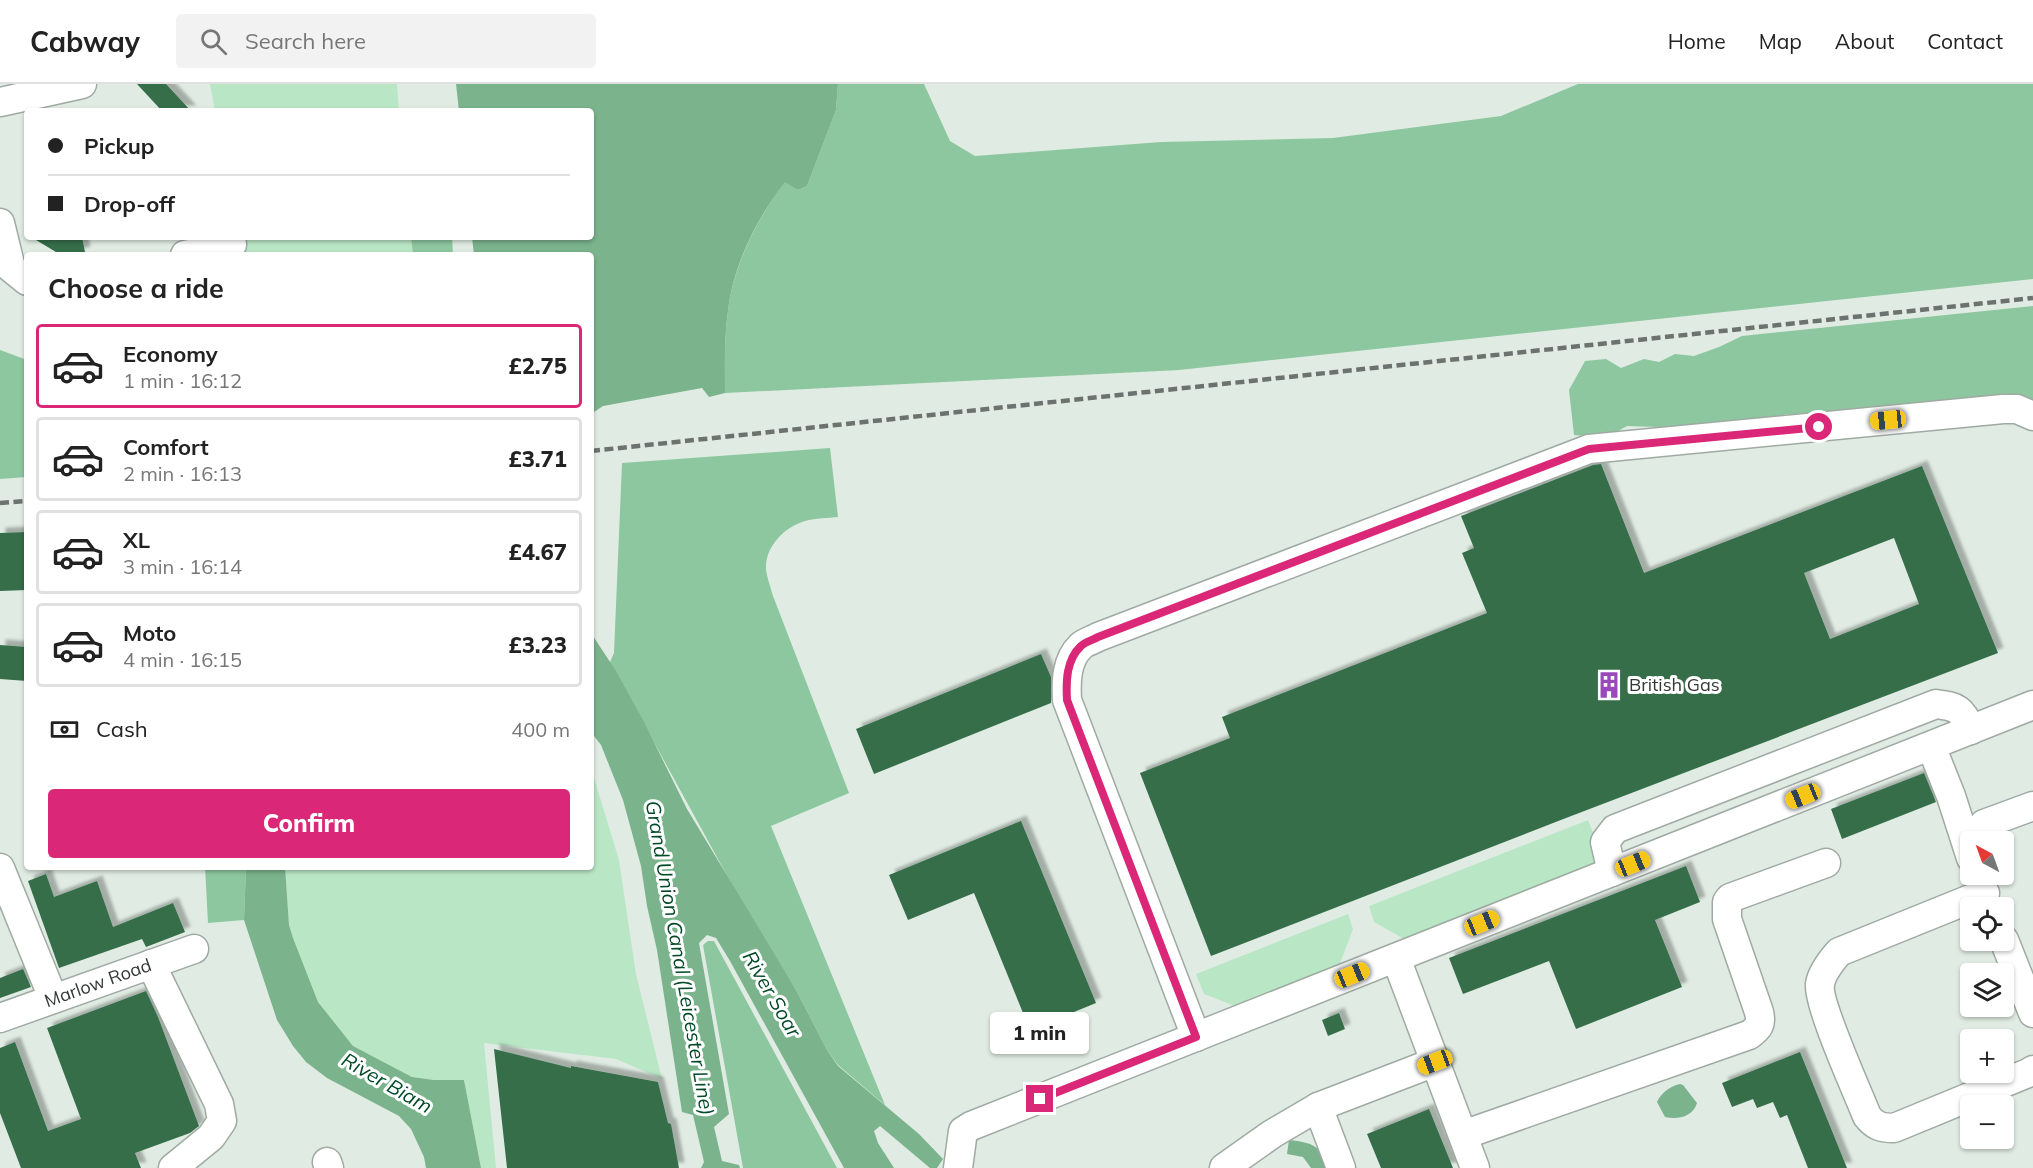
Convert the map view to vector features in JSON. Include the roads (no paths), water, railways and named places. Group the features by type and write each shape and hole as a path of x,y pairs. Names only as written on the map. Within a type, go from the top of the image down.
{"street":[{"path":"0,102 82,84"},
{"path":"0,223 11,268 24,279"},
{"path":"201,252 233,246"},
{"path":"1196,1037 1067,700 1066,681 1070,663 1081,646 1098,637 1589,449 2003,409 2017,409 2033,416"},
{"path":"1612,872 1605,842 1615,830 1936,704 1954,706 1965,714 1971,730"},
{"path":"958,1168 963,1131 971,1126 2033,705"},
{"path":"1931,746 1962,831"},
{"path":"1984,824 2033,806"},
{"path":"1462,1135 1749,1035 1759,1028 1761,1021 1759,1012 1727,919 1727,902 1730,898 1826,862"},
{"path":"0,867 53,998"},
{"path":"1984,892 1839,952 1810,987 1823,1005 1867,1116 1875,1125 1883,1128 1894,1128 2033,1070"},
{"name":"Marlow Road","path":"0,1018 194,948"},
{"path":"2008,951 2033,1013"},
{"path":"1396,958 1475,1168"},
{"path":"151,964 219,1104 222,1121 211,1137 173,1168"},
{"path":"1224,1168 1272,1134 1318,1107 1435,1062"},
{"path":"1318,1107 1341,1168"}],"water":[{"path":"456,84 838,84 836,110 807,186 798,190 785,182 765,211 741,259 735,276 727,321 725,393 709,397 702,388 603,406 594,412 594,252 474,252 472,240 594,240 594,108 459,108"},
{"path":"594,638 616,671 644,722 687,809 796,990 827,1050 838,1066 919,1134 943,1159 937,1168 930,1168 880,1126 874,1131 878,1143 894,1168 844,1168 730,961 716,938 707,935 699,943 729,1114 714,1127 722,1161 739,1165 740,1168 701,1168 704,1162 693,1115 682,1112 657,950 641,866 623,800 601,745 594,736"},
{"name":"River Biam","path":"246,870 285,870 289,925 318,1002 353,1046 412,1077 464,1080 481,1168 426,1168 424,1157 411,1129 399,1116 327,1078 306,1062 277,1020 244,920"},
{"path":"1680,1084 1697,1103 1695,1108 1684,1116 1665,1117 1657,1102 1666,1090"},
{"path":"1289,1140 1315,1146 1329,1168 1311,1168 1303,1157 1287,1154"}],"railway":[{"path":"594,451 2033,298"},
{"path":"0,503 24,501"}],"place":[{"name":"British Gas","path":"1609,685"}],"water label":[{"name":"Grand Union Canal (Leicester Line)","path":"680,958"},
{"name":"River Soar","path":"772,994"}]}
